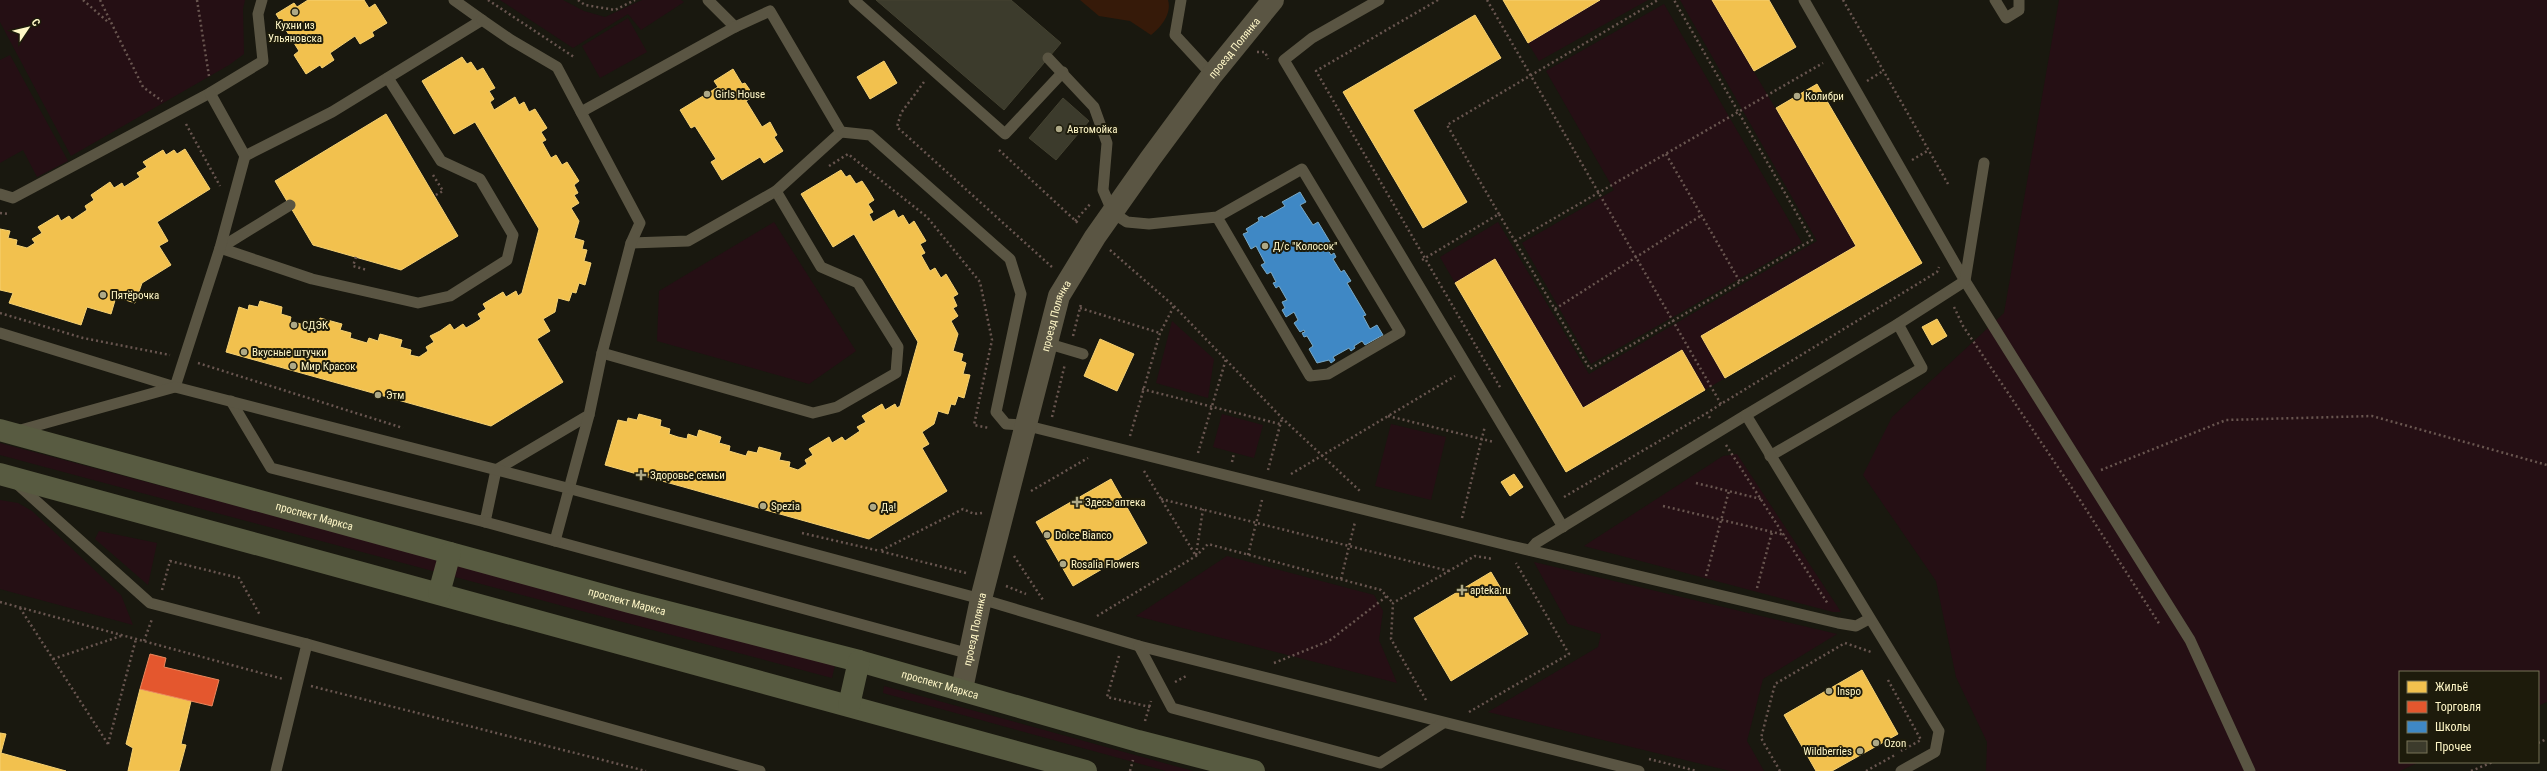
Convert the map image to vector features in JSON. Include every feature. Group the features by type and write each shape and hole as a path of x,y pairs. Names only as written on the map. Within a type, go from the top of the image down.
{"main road":[{"name":"проспект Маркса","path":"6,432 450,554 859,661 962,689 1138,741 1254,771"},
{"path":"4,475 1086,771"},
{"path":"439,593 450,554"},
{"path":"849,705 859,661"}],"street":[{"name":"проезд Полянка","path":"962,689 1022,422 1046,343 1058,296 1104,247 1120,218 1212,75 1273,0"}],"lane":[{"path":"0,194 13,198 210,93 263,61 258,14 262,0"},
{"path":"454,0 511,40 558,67 640,223 631,243 602,353 571,489 555,541"},
{"path":"708,0 735,26"},
{"path":"854,0 1005,134 1063,72"},
{"path":"1181,0 1175,35 1212,75"},
{"path":"1379,0 1312,38 1284,60 1563,527"},
{"path":"1804,0 1965,281 2190,640 2250,771"},
{"path":"1995,0 2006,18 2019,10 2019,0"},
{"path":"581,112 735,26 770,11 842,132"},
{"path":"245,156 332,112 482,20"},
{"path":"1048,58 1063,72 1094,108 1107,143 1103,190 1120,218 1149,224 1217,217 1302,168 1400,332 1328,374 1310,376 1217,217"},
{"path":"220,248 312,279 418,303 450,296 507,260 513,235 480,179 440,161 388,78"},
{"path":"175,387 220,248 245,156 210,93"},
{"path":"631,243 688,241 776,191 842,132 870,135 1010,259 1021,294 996,412 1006,424 1022,422 1265,482 1359,508 1838,623 1856,626 1869,619"},
{"path":"1530,550 1536,543 1898,324 1965,281 1984,163"},
{"path":"602,353 813,413 837,406 896,372 898,347 858,283 821,267 776,191"},
{"path":"220,248 290,205"},
{"path":"1770,456 1922,368 1898,324"},
{"path":"0,333 175,387 571,489 981,599 1139,646 1639,771"},
{"path":"1046,343 1083,354"},
{"path":"6,432 175,387"},
{"path":"231,401 271,468 485,522 970,654"},
{"path":"485,522 496,470 589,415"},
{"path":"1746,415 1770,456 1865,606 1869,619 1939,731 1935,752 1901,771"},
{"path":"4,475 150,603 272,634 760,771"},
{"path":"276,771 299,683 307,644"},
{"path":"1139,646 1172,708 1380,763 1443,723"}],"path":[{"path":"83,0 110,24"},
{"path":"100,0 110,24 143,87 176,111"},
{"path":"197,0 202,22 210,93"},
{"path":"488,0 574,57"},
{"path":"578,0 585,5 615,10 635,0"},
{"path":"1296,81 1316,71 1438,0"},
{"path":"1487,0 1721,404"},
{"path":"1658,0 1447,125 1590,368 1674,321 1812,240 1674,0"},
{"path":"1843,0 1948,184"},
{"path":"1254,52 1265,52 1272,64"},
{"path":"1515,242 1825,61 1829,68"},
{"path":"1316,71 1504,395"},
{"path":"926,80 901,112 897,127 1054,269"},
{"path":"191,118 184,121 222,190 224,183"},
{"path":"828,166 848,154 927,217 980,282 992,340 974,425 1013,433 1022,422 1050,422 1082,297"},
{"path":"1666,154 1740,282"},
{"path":"431,172 443,191 434,196"},
{"path":"0,213 7,215 15,212"},
{"path":"1408,269 1499,214"},
{"path":"1555,309 1702,215"},
{"path":"1120,218 1104,247 1174,306 1282,418 1364,496"},
{"path":"356,257 353,266 367,270"},
{"path":"1550,505 1707,414 1937,272 1941,260"},
{"path":"1937,272 1963,326 2080,500 2161,626"},
{"path":"1129,437 1142,389 1160,333 1174,306"},
{"path":"1080,308 1160,333"},
{"path":"0,313 90,340 184,358 221,371"},
{"path":"1197,455 1226,359"},
{"path":"1265,482 1279,482 1460,373"},
{"path":"1142,389 1280,424"},
{"path":"1707,414 1785,535 1838,623 1844,643"},
{"path":"1388,416 1495,442"},
{"path":"2086,476 2226,420 2372,416 2547,465"},
{"path":"1248,555 1282,418"},
{"path":"1461,520 1487,418"},
{"path":"1028,492 1087,458 1094,459"},
{"path":"1136,469 1144,471 1196,556"},
{"path":"1696,483 1761,499"},
{"path":"1560,490 1564,496"},
{"path":"1705,582 1730,491"},
{"path":"1161,499 1449,571"},
{"path":"1663,506 1785,535"},
{"path":"1341,579 1359,508"},
{"path":"1196,556 1203,509"},
{"path":"989,512 974,514 963,510 880,551 988,578 1030,596"},
{"path":"1756,589 1772,532"},
{"path":"1097,616 1196,556 1208,544 1381,590 1393,603 1391,639 1426,700"},
{"path":"1012,554 1044,602 1037,599"},
{"path":"1393,603 1475,556 1496,560"},
{"path":"144,642 170,562 239,578 272,634"},
{"path":"1469,712 1569,654 1517,564 1510,562"},
{"path":"1278,667 1270,665 1329,641 1387,596"},
{"path":"0,602 299,683 646,771"},
{"path":"20,608 108,744 136,639"},
{"path":"1089,614 1103,618"},
{"path":"53,660 122,635"},
{"path":"1123,640 1108,697 1150,707"},
{"path":"1780,771 1761,738 1775,684 1844,643 1871,651 1875,658"},
{"path":"1866,771 1921,740 1886,678"},
{"path":"1419,699 1434,702"},
{"path":"1462,710 1477,714"},
{"path":"1644,757 1697,771"},
{"path":"2471,771 2491,763"}],"shaded area":[{"path":"0,0 245,0 243,9 244,54 229,65 71,156 0,22"},
{"path":"500,0 563,0 584,11 605,17 642,0 681,0 684,2 641,30 628,14 573,48"},
{"path":"1080,0 1168,0 1169,5 1165,20 1151,35 1130,21 1099,16"},
{"path":"1600,0 1648,0 1539,61 1528,43"},
{"path":"1680,0 1712,0 1856,246 1725,378 1705,390 1681,350 1583,408 1455,283 1440,257 1498,222 1589,374 1817,241"},
{"path":"2059,0 2547,0 2547,702 2539,706 2539,671 2399,671 2399,763 2417,763 2400,771 1986,771 1987,742 1956,677 1936,581 1863,475 1892,417 2004,313"},
{"path":"1664,4 1802,243 1591,364 1522,243 1614,190 1546,71"},
{"path":"628,18 647,52 600,78 582,46"},
{"path":"10,55 68,161 37,177 23,150 0,163 0,60"},
{"path":"774,222 856,351 809,384 657,341 659,291"},
{"path":"1172,321 1214,359 1208,398 1156,383"},
{"path":"1222,414 1263,425 1254,458 1213,447"},
{"path":"1391,424 1446,437 1431,500 1375,486"},
{"path":"0,443 835,665 832,678 0,455"},
{"path":"1737,454 1841,612 1833,612 1584,546 1723,456"},
{"path":"0,500 18,503 32,511 121,595 133,625 0,589"},
{"path":"99,531 157,543 148,585 95,539"},
{"path":"1227,556 1374,595 1383,611 1379,640 1397,683 1136,616"},
{"path":"1534,562 1837,634 1763,679 1747,741 1764,771 1730,771 1488,712 1598,647 1601,634 1568,624"},
{"path":"884,686 1193,771 1166,771 883,693"}],"building: Жильё":[{"path":"308,0 364,0 369,8 375,4 387,23 372,32 374,36 360,44 355,36 330,53 334,60 322,68 320,65 306,74 294,55 299,51 276,14 294,3 297,7"},
{"path":"1503,0 1600,0 1528,43"},
{"path":"1712,0 1769,0 1796,47 1754,71"},
{"path":"1475,15 1501,58 1413,110 1467,202 1423,228 1343,92"},
{"path":"462,57 467,64 471,62 477,71 483,68 495,88 489,91 494,99 490,102 494,110 515,97 519,105 524,102 529,112 535,109 547,128 541,132 546,140 542,142 551,158 556,155 562,165 567,162 579,181 574,185 578,193 574,195 579,203 571,208 579,221 574,238 584,241 582,249 587,250 584,261 591,263 585,285 579,283 576,293 572,292 569,301 558,298 555,312 543,319 550,331 537,339 563,382 491,426 226,352 239,307 248,310 249,305 258,307 260,301 282,307 281,314 291,317 290,321 308,326 309,322 318,324 320,318 342,324 340,330 351,333 350,338 367,343 369,338 378,341 380,334 402,340 400,347 411,350 410,355 419,357 428,351 426,347 434,342 430,336 450,324 454,330 463,324 466,328 473,324 481,319 478,314 486,309 483,304 503,292 506,297 516,291 518,296 522,293 539,229 475,122 454,134 422,81"},
{"path":"884,61 897,83 870,99 857,77"},
{"path":"733,69 742,84 745,83 754,96 746,101 762,127 770,122 777,135 774,137 783,151 764,163 760,157 722,180 711,162 716,159 695,126 691,128 680,110 718,87 714,81"},
{"path":"1817,84 1922,263 1725,378 1701,336 1856,246 1776,108"},
{"path":"386,114 458,236 401,270 313,245 275,181"},
{"path":"185,149 210,189 157,222 168,241 159,246 171,265 142,283 135,303 116,297 111,314 87,307 81,325 9,303 13,293 0,290 0,229 10,231 8,238 17,240 16,245 27,248 35,243 32,239 42,233 38,227 58,215 61,221 69,216 72,220 87,210 85,206 94,200 91,195 110,182 114,188 122,183 124,187 140,177 137,173 147,167 143,162 163,150 166,155 174,150 177,154"},
{"path":"841,170 846,177 850,175 856,184 862,181 868,190 874,200 868,204 873,212 869,214 873,222 894,210 898,218 903,215 909,225 914,221 926,241 920,244 925,253 921,255 930,271 935,268 941,278 946,274 958,294 953,297 957,306 953,308 958,316 951,321 958,334 953,351 963,354 961,361 966,363 963,374 970,375 964,398 958,396 955,405 951,404 948,414 938,411 934,424 922,432 929,444 922,448 947,491 869,539 605,465 618,420 627,422 628,418 637,420 639,414 661,420 660,426 670,429 669,434 678,437 687,439 688,434 697,437 699,430 721,437 719,443 730,446 729,451 746,456 748,451 757,453 759,447 781,453 779,460 790,462 789,467 798,470 807,464 805,460 813,455 809,449 829,437 832,443 842,437 845,441 860,431 857,427 866,422 862,416 882,404 885,410 895,404 897,408 900,406 918,342 854,234 833,247 801,194"},
{"path":"1495,259 1583,408 1682,350 1705,390 1566,472 1455,283"},
{"path":"1937,319 1947,336 1932,345 1922,327"},
{"path":"1100,339 1134,354 1117,391 1084,376"},
{"path":"1514,474 1523,487 1510,496 1501,482"},
{"path":"1111,479 1147,543 1073,586 1036,522"},
{"path":"1491,572 1528,634 1451,681 1414,618"},
{"path":"1862,670 1898,734 1832,771 1816,771 1784,715"},
{"path":"140,689 191,701 181,744 186,745 179,771 128,771 133,748 126,744"},
{"path":"0,733 6,734 1,753 66,771 0,771"}],"building: Торговля":[{"path":"150,654 166,658 164,667 219,680 212,706 140,689"}],"building: Школы":[{"path":"1300,192 1306,202 1300,205 1313,225 1318,222 1330,242 1325,245 1331,255 1334,253 1336,257 1333,259 1341,272 1344,270 1351,281 1347,283 1366,315 1363,316 1370,329 1377,325 1383,335 1365,345 1362,341 1354,346 1355,348 1351,351 1349,348 1333,357 1335,360 1331,363 1329,360 1317,363 1309,349 1313,346 1307,336 1304,337 1302,333 1305,332 1304,330 1300,332 1294,323 1298,320 1294,312 1286,317 1282,310 1285,308 1282,302 1287,300 1279,286 1276,288 1273,283 1276,282 1271,272 1267,274 1261,265 1265,263 1256,246 1251,249 1243,234 1248,232 1246,229 1259,221 1258,218 1262,216 1264,218 1285,206 1282,202"}],"building: Прочее":[{"path":"876,0 1011,0 1061,43 1004,110"},
{"name":"Автомойка","path":"1063,98 1089,121 1056,160 1029,138"}],"place":[{"name":"Кухни из Ульяновска","path":"295,12"},
{"name":"Girls House","path":"707,94"},
{"name":"Колибри","path":"1797,96"},
{"name":"Автомойка","path":"1059,129"},
{"name":"Д/с \"Колосок\"","path":"1265,246"},
{"name":"Пятёрочка","path":"103,295"},
{"name":"СДЭК","path":"294,325"},
{"name":"Вкусные штучки","path":"244,352"},
{"name":"Мир Красок","path":"293,366"},
{"name":"Этм","path":"378,395"},
{"name":"Здоровье семьи","path":"641,475"},
{"name":"Здесь аптека","path":"1077,502"},
{"name":"Spezia","path":"763,506"},
{"name":"Да!","path":"873,507"},
{"name":"Dolce Bianco","path":"1047,535"},
{"name":"Rosalia Flowers","path":"1063,564"},
{"name":"apteka.ru","path":"1462,590"},
{"name":"Inspo","path":"1829,691"},
{"name":"Ozon","path":"1876,743"},
{"name":"Wildberries","path":"1860,751"}]}
